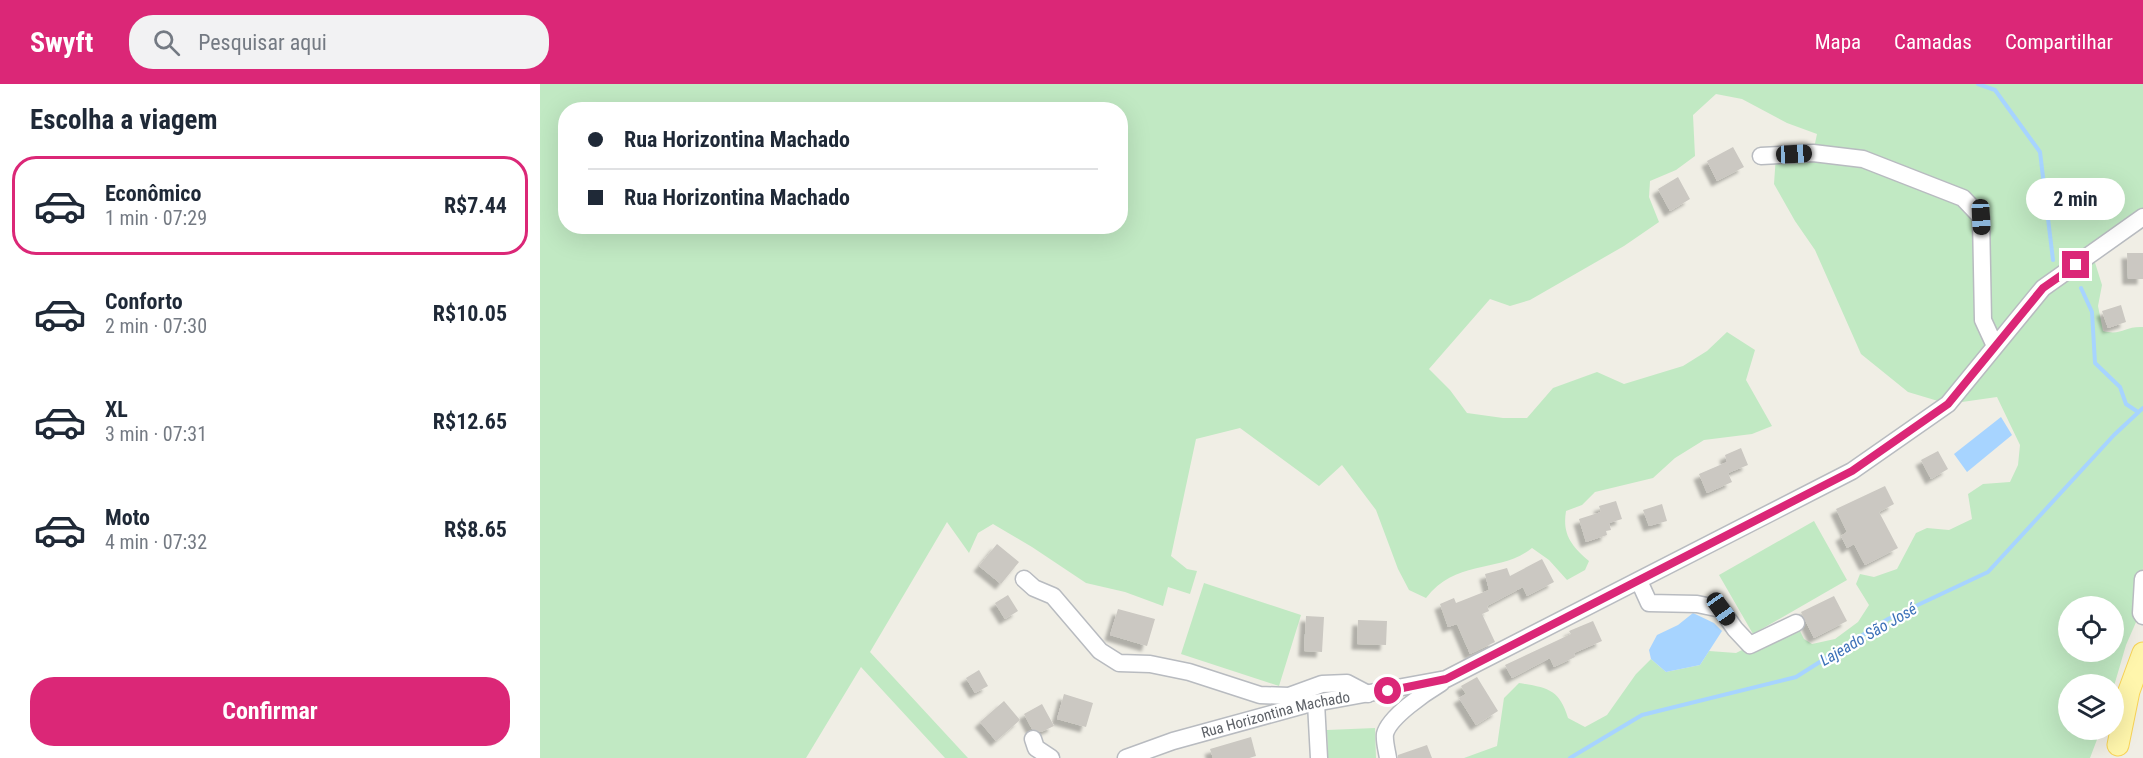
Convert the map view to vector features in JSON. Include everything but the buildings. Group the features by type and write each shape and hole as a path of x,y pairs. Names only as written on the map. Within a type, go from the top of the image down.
{"main road":[{"path":"2115,752 2129,691 2143,653"},
{"path":"2115,752 2143,691"}],"street":[{"path":"1761,156 1813,153 1863,159 1963,198 1981,217 1983,320 1995,346"},
{"name":"Rua Horizontina Machado","path":"1126,758 1173,741 1316,703 1446,679 1852,471 1948,404 2043,288 2143,217"},
{"path":"1024,579 1034,588 1053,596 1100,651 1119,663 1150,664 1179,670 1260,695 1289,696 1322,684 1347,682 1368,694"},
{"path":"2143,579 2141,613 2143,616"},
{"path":"1639,581 1649,603 1697,604 1721,609 1750,645 1796,623"},
{"path":"1388,758 1385,734 1395,719 1418,698 1446,679"},
{"path":"1316,703 1319,758"},
{"path":"1033,739 1036,748 1051,758"}],"green space":[{"path":"540,84 2143,84 2143,217 2092,253 2102,285 2098,306 2103,331 2119,332 2143,327 2143,567 2140,613 2124,652 2124,596 2058,596 2058,662 2121,662 2118,674 2058,674 2058,740 2097,740 2090,758 1464,758 1497,746 1504,698 1519,683 1551,691 1561,701 1568,718 1585,727 1607,715 1636,674 1651,659 1666,672 1700,665 1709,651 1736,653 1796,623 1804,639 1812,644 1835,639 1858,622 1869,605 1856,584 1860,574 1874,577 1897,569 1916,533 1927,528 1949,530 1972,519 1968,494 1983,484 2010,482 2018,465 2020,445 1997,397 1948,404 1908,392 1861,354 1815,250 1774,184 1776,155 1813,153 1817,134 1787,123 1742,99 1716,94 1693,115 1695,156 1676,170 1650,181 1649,197 1659,222 1624,246 1530,300 1510,306 1490,299 1429,369 1450,390 1467,413 1503,418 1527,418 1553,388 1597,372 1624,384 1683,366 1707,351 1727,332 1755,350 1746,380 1772,426 1752,434 1704,440 1675,458 1653,478 1595,492 1582,505 1566,511 1567,533 1578,550 1589,561 1585,570 1567,580 1549,560 1532,548 1520,556 1451,577 1438,585 1426,598 1409,590 1398,569 1376,510 1342,465 1319,486 1240,428 1196,439 1171,556 1187,569 1197,571 1190,594 1168,587 1163,606 1125,592 1086,583 993,524 978,533 969,553 947,522 870,652 968,758 945,758 861,667 806,758 540,758"},
{"path":"1814,521 1847,580 1753,634 1719,575"},
{"path":"1204,583 1301,615 1279,686 1181,654"},
{"path":"1375,728 1376,758 1328,758 1327,730"}],"water":[{"path":"2001,417 2012,435 1967,472 1954,454"},
{"path":"1693,613 1714,623 1722,631 1700,665 1666,672 1651,659 1649,650 1657,635 1678,625"}],"waterway":[{"path":"1978,84 1995,90 2040,152 2053,260"},
{"path":"2081,288 2092,312 2095,363 2120,387 2126,404 2138,412"},
{"name":"Lajeado São José","path":"1570,758 1642,715 1796,677 1888,619 1988,572 2114,435 2143,408"}],"route":[{"path":"1388,691 1446,679 1571,617 1852,471 1948,404 2043,288 2076,265"}]}
